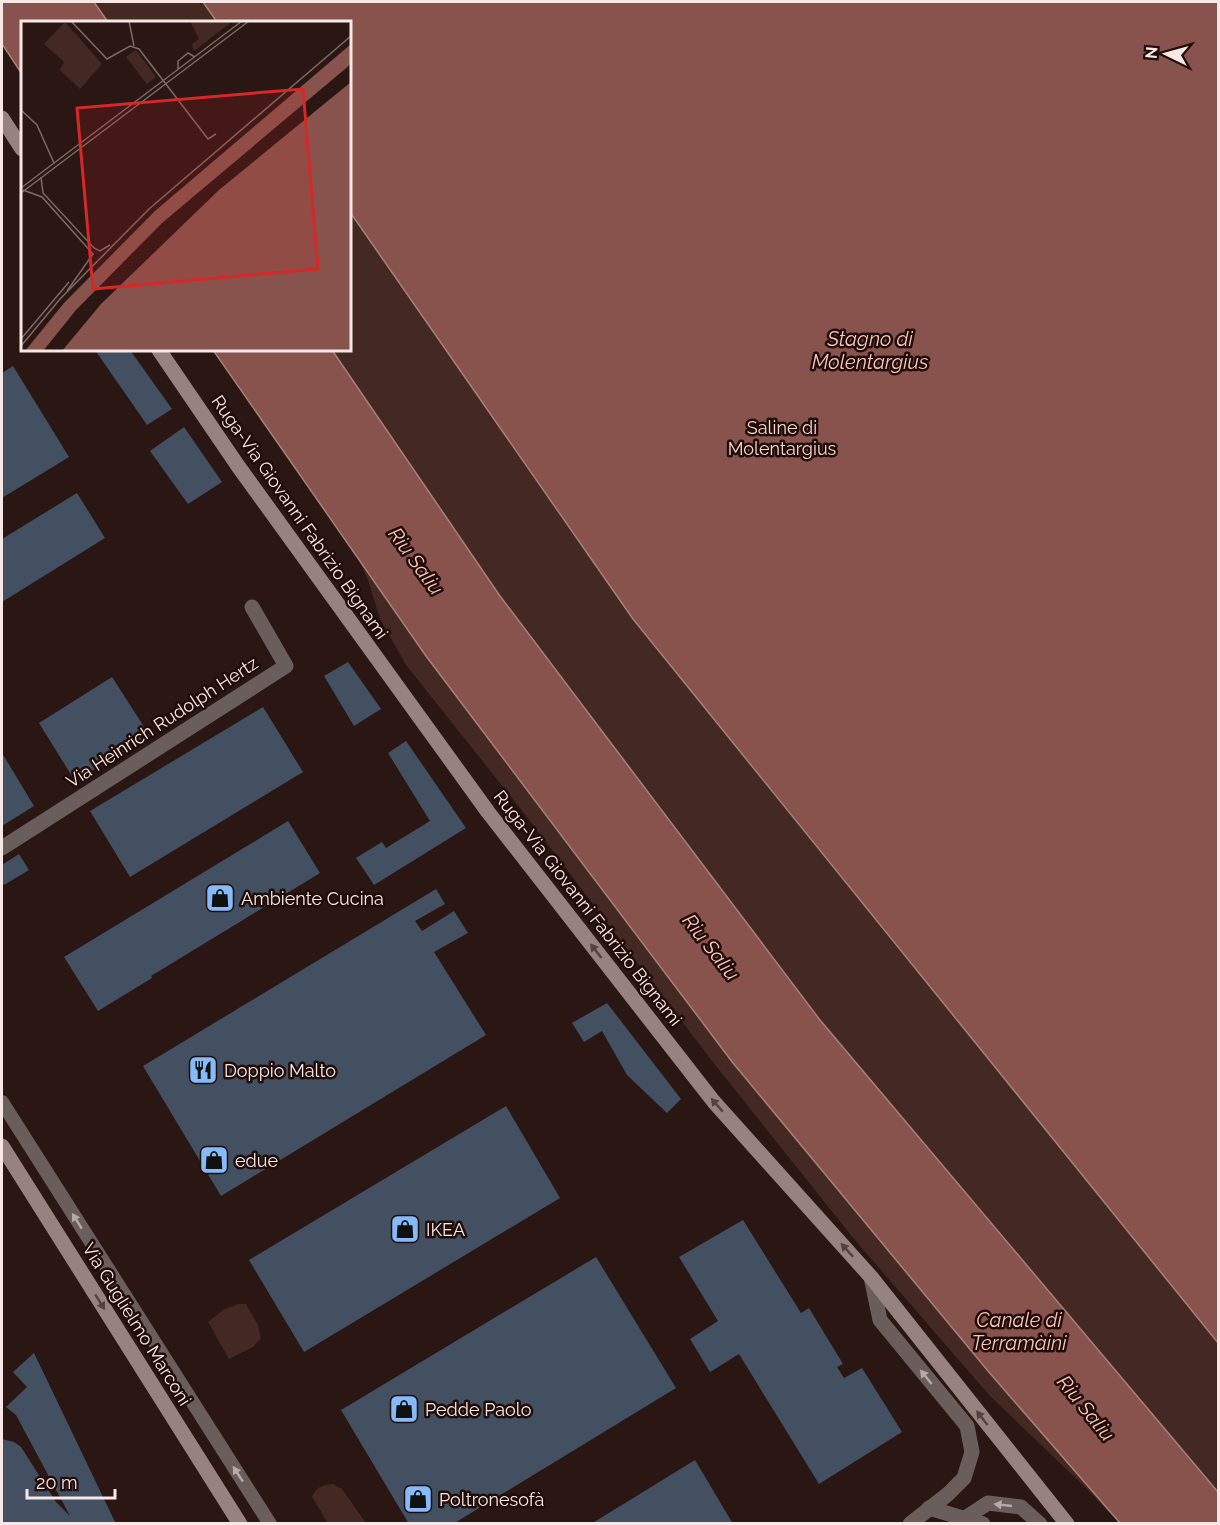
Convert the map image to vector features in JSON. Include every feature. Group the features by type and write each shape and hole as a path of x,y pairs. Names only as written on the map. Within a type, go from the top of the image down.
{"main road":[{"path":"2,118 21,147"},
{"name":"Ruga-Via Giovanni Fabrizio Bignami","path":"160,351 238,466 488,812 714,1102 871,1277 1067,1524"},
{"name":"Via Guglielmo Marconi","path":"2,1146 240,1524"}],"street":[{"name":"Via Heinrich Rudolph Hertz","path":"2,848 286,666 252,607"},
{"path":"871,1277 880,1320 967,1426 972,1452 964,1478 910,1524"},
{"path":"959,1521 988,1503 1021,1507 1040,1524"},
{"path":"929,1508 959,1521 982,1524"}],"lane":[{"path":"2,1102 270,1524"}],"green space":[{"name":"Stagno di Molentargius","path":"2,2 1218,2 1218,1523 1119,1523 989,1395 854,1239 712,1061 527,817 406,665 380,619 368,580 343,523 233,351 351,351 351,21 21,21"},
{"path":"238,1304 246,1304 258,1325 261,1338 253,1347 229,1359 208,1322 223,1310"},
{"path":"333,1484 342,1489 366,1523 328,1523 312,1497 320,1487"}],"water":[{"path":"2,2 94,2 107,21 21,21 21,72 2,44"},
{"name":"Stagno di Molentargius","path":"203,2 1218,2 1218,1343 633,619 351,213 351,21 216,21"},
{"name":"Canale di Terramàini","path":"214,351 333,351 500,596 820,1020 1218,1492 1218,1523 1120,1523 988,1371 733,1063 426,656"}],"building":[{"path":"96,351 131,351 172,409 147,425"},
{"path":"13,366 69,457 2,498 2,373"},
{"path":"184,427 222,482 188,504 150,451"},
{"path":"77,493 105,538 2,602 2,539"},
{"path":"348,662 381,709 354,726 324,676"},
{"path":"112,677 150,736 75,781 39,723"},
{"path":"263,707 303,772 130,877 90,811"},
{"path":"406,741 466,828 374,885 356,858 382,842 386,848 430,821 388,753"},
{"path":"2,753 34,806 2,826"},
{"name":"Ambiente Cucina","path":"288,821 320,873 98,1011 64,957"},
{"path":"19,854 29,870 4,885 2,865"},
{"path":"436,889 445,904 415,921 422,931 454,911 468,933 434,952 486,1035 221,1196 143,1066"},
{"path":"607,1003 681,1099 667,1113 627,1075 602,1031 584,1042 572,1023"},
{"name":"IKEA","path":"506,1106 560,1198 304,1352 249,1260"},
{"path":"743,1220 801,1313 809,1308 843,1364 837,1367 844,1378 862,1368 902,1432 819,1484 739,1354 710,1372 690,1339 718,1321 679,1257"},
{"path":"596,1257 676,1388 453,1524 409,1524 341,1410"},
{"path":"34,1353 116,1524 2,1524 2,1439 14,1442 21,1447 56,1502 70,1516 16,1415 6,1407 27,1387 13,1372"},
{"path":"695,1460 733,1524 591,1524"}],"place":[{"name":"Ambiente Cucina","path":"220,898"},
{"name":"Doppio Malto","path":"203,1070"},
{"name":"edue","path":"214,1160"},
{"name":"IKEA","path":"405,1229"},
{"name":"Pedde Paolo","path":"404,1409"},
{"name":"Poltronesofà","path":"418,1499"}],"park label":[{"name":"Saline di Molentargius","path":"782,437"}],"water label":[{"name":"Riu Saliu","path":"416,561"},
{"name":"Riu Saliu","path":"711,947"},
{"name":"Riu Saliu","path":"1086,1408"}]}
